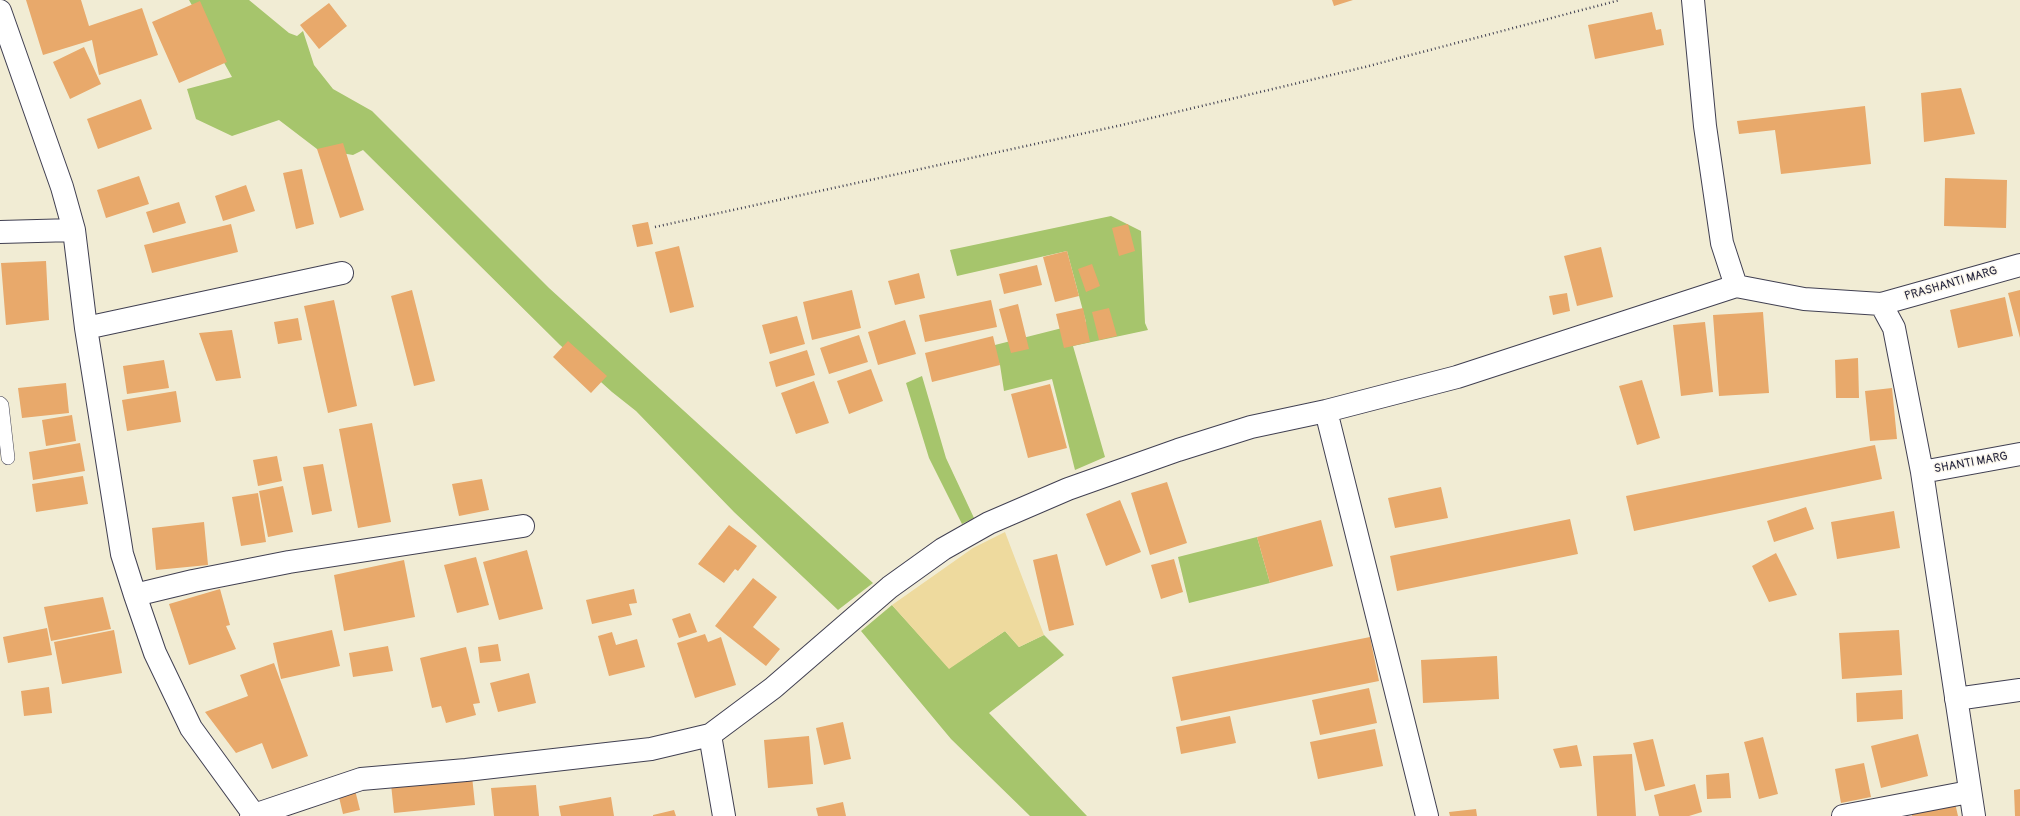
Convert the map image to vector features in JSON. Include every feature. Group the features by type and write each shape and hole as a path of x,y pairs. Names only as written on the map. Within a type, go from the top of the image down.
{"street":[{"path":"0,11 62,187 74,230 86,328 122,554 155,653 191,728 254,816 361,779 466,770 651,749 710,735 773,688 890,587 943,549 990,523 1068,489 1178,450 1251,427 1326,411 1457,377 1736,286 1722,243 1705,126 1693,0"},
{"path":"0,232 74,230"},
{"name":"PRASHANTI MARG","path":"1736,286 1804,300 1881,304 2020,265"},
{"path":"86,328 342,273"},
{"path":"1881,304 1894,328 1922,472 1969,792 1974,816"},
{"path":"1326,411 1427,816"},
{"name":"SHANTI MARG","path":"1922,472 2020,454"},
{"path":"135,595 193,581 289,562 523,526"},
{"path":"1956,699 2020,690"},
{"path":"710,735 724,816"},
{"path":"1843,816 1969,792"}],"lane":[{"path":"0,402 2,405 8,458"}],"path":[{"path":"655,227 1122,125 1365,67 1620,0"}],"green space":[{"path":"189,0 249,0 289,33 297,36 303,31 314,65 333,89 372,111 549,288 873,583 838,610 734,512 636,411 612,392 560,345 363,150 353,155 317,149 279,120 232,136 196,119 187,89 232,77"},
{"path":"1111,216 1141,231 1145,323 1148,330 1073,346 1105,457 1075,470 1052,379 1004,391 1000,365 991,346 1086,322 1067,251 957,276 950,250"},
{"path":"922,376 946,458 974,518 962,524 929,458 906,383"},
{"path":"1257,537 1270,583 1189,603 1178,557"},
{"path":"892,605 949,668 1005,631 1019,647 1044,635 1064,655 989,713 1087,816 1030,816 951,739 861,631"}],"sand":[{"path":"1005,532 1044,635 1019,647 1005,631 949,669 892,605 973,548"}],"building":[{"path":"26,0 81,0 89,26 142,8 158,55 99,75 92,40 43,55"},
{"path":"1332,0 1353,0 1334,6"},
{"path":"200,1 227,62 179,83 152,22"},
{"path":"329,3 347,26 319,49 300,25"},
{"path":"1652,12 1656,30 1661,29 1664,45 1595,59 1588,25"},
{"path":"84,47 101,84 70,99 53,62"},
{"path":"1961,88 1975,134 1924,142 1921,93"},
{"path":"141,99 152,129 98,149 87,119"},
{"path":"1865,106 1871,164 1781,174 1775,130 1739,134 1737,121"},
{"path":"343,143 364,210 340,218 317,149"},
{"path":"302,169 314,224 296,229 283,173"},
{"path":"139,176 149,204 106,218 97,190"},
{"path":"1945,178 2007,180 2006,228 1944,226"},
{"path":"246,185 255,211 223,221 215,196"},
{"path":"179,202 186,223 153,233 146,212"},
{"path":"648,222 653,244 637,247 632,225"},
{"path":"231,224 238,252 152,273 144,245"},
{"path":"1128,224 1135,251 1119,256 1112,228"},
{"path":"679,246 694,307 670,313 655,252"},
{"path":"1601,247 1613,297 1577,306 1564,256"},
{"path":"1067,251 1079,296 1055,302 1043,257"},
{"path":"46,261 49,320 6,325 1,263"},
{"path":"1092,264 1100,286 1086,292 1078,269"},
{"path":"1037,265 1042,285 1004,294 999,274"},
{"path":"919,273 925,298 895,305 888,281"},
{"path":"412,290 435,381 414,386 391,296"},
{"path":"852,290 861,328 812,340 803,302"},
{"path":"2020,290 2020,338 2008,293"},
{"path":"1567,293 1570,311 1553,315 1549,296"},
{"path":"2005,297 2013,336 1958,348 1950,310"},
{"path":"334,300 357,406 328,413 304,306"},
{"path":"991,300 997,327 925,342 919,315"},
{"path":"1018,304 1029,349 1011,353 999,309"},
{"path":"1083,308 1090,342 1064,348 1056,314"},
{"path":"1109,308 1117,336 1099,340 1092,312"},
{"path":"1763,312 1769,393 1719,396 1713,315"},
{"path":"797,316 805,344 770,354 762,325"},
{"path":"298,318 302,340 278,344 274,322"},
{"path":"905,320 916,354 878,365 868,332"},
{"path":"1705,322 1713,392 1681,396 1673,325"},
{"path":"232,330 241,378 216,381 199,333"},
{"path":"859,335 868,362 829,374 820,348"},
{"path":"993,336 1000,365 932,382 925,353"},
{"path":"568,341 607,376 591,393 553,357"},
{"path":"807,350 815,375 776,387 769,362"},
{"path":"1858,358 1859,398 1836,398 1835,360"},
{"path":"164,360 169,388 127,394 123,366"},
{"path":"871,369 883,401 849,414 837,381"},
{"path":"1642,380 1660,438 1637,445 1619,386"},
{"path":"814,381 829,423 796,434 781,393"},
{"path":"66,383 69,413 22,418 18,388"},
{"path":"1050,384 1067,448 1028,458 1011,394"},
{"path":"1892,388 1897,439 1870,441 1865,391"},
{"path":"176,391 181,422 127,431 122,400"},
{"path":"72,415 76,441 46,446 42,420"},
{"path":"372,423 391,522 358,528 339,429"},
{"path":"80,443 85,471 33,480 29,452"},
{"path":"1875,445 1882,479 1634,531 1626,496"},
{"path":"277,456 282,481 258,486 253,460"},
{"path":"323,464 332,511 312,515 303,467"},
{"path":"83,476 88,504 36,512 32,484"},
{"path":"482,479 489,510 459,516 452,484"},
{"path":"1167,482 1187,543 1150,555 1131,493"},
{"path":"283,486 293,532 268,537 259,491"},
{"path":"1441,487 1448,518 1395,528 1388,498"},
{"path":"258,493 266,542 241,546 232,497"},
{"path":"1120,500 1141,552 1106,566 1086,514"},
{"path":"1806,507 1814,529 1774,542 1767,521"},
{"path":"1894,511 1900,548 1837,559 1831,522"},
{"path":"1570,519 1578,554 1397,591 1390,556"},
{"path":"1321,520 1333,566 1270,583 1257,537"},
{"path":"204,522 208,565 156,570 152,528"},
{"path":"729,525 757,546 738,571 735,569 724,583 698,564"},
{"path":"527,550 543,609 499,620 483,562"},
{"path":"1776,553 1797,595 1769,602 1752,566"},
{"path":"1057,554 1074,625 1049,631 1033,560"},
{"path":"476,557 489,605 457,613 444,565"},
{"path":"1174,559 1183,592 1161,599 1151,565"},
{"path":"404,560 415,617 344,631 334,575"},
{"path":"753,578 777,597 753,627 780,649 766,666 715,626"},
{"path":"220,589 230,625 226,626 236,649 189,665 169,604"},
{"path":"634,589 637,603 629,604 632,615 592,624 586,600"},
{"path":"103,597 111,629 51,641 44,607"},
{"path":"690,613 697,632 679,638 672,619"},
{"path":"47,628 52,655 8,663 3,637"},
{"path":"114,630 122,673 62,684 54,642"},
{"path":"332,630 340,666 281,679 273,643"},
{"path":"1899,630 1902,675 1842,679 1839,633"},
{"path":"612,632 616,645 637,639 645,667 609,676 598,636"},
{"path":"705,634 708,642 721,637 736,685 695,698 677,643"},
{"path":"1370,637 1379,681 1181,721 1172,677"},
{"path":"498,644 501,661 480,663 478,647"},
{"path":"388,646 393,671 353,677 349,653"},
{"path":"466,647 480,703 473,704 476,715 446,723 441,706 432,708 420,658"},
{"path":"1497,656 1499,699 1423,703 1421,660"},
{"path":"274,663 308,756 272,769 262,743 236,753 205,712 248,696 240,675"},
{"path":"529,673 536,703 498,712 490,683"},
{"path":"49,687 52,713 24,716 21,691"},
{"path":"1369,688 1377,723 1320,735 1312,700"},
{"path":"1902,690 1903,719 1857,722 1856,693"},
{"path":"1230,716 1236,743 1181,754 1176,727"},
{"path":"843,722 851,759 824,765 816,728"},
{"path":"1375,729 1383,766 1318,779 1310,742"},
{"path":"1918,734 1928,776 1881,788 1871,746"},
{"path":"809,736 813,784 768,788 764,740"},
{"path":"1763,737 1778,794 1759,799 1744,742"},
{"path":"1653,739 1665,786 1645,791 1633,743"},
{"path":"1577,745 1582,766 1560,768 1553,749"},
{"path":"1632,754 1636,816 1597,816 1593,756"},
{"path":"1864,763 1871,797 1841,803 1835,769"},
{"path":"1729,773 1731,798 1707,799 1706,775"},
{"path":"472,776 475,805 394,813 391,784"},
{"path":"1695,784 1702,812 1689,816 1659,816 1654,795"},
{"path":"536,785 539,816 494,816 491,788"},
{"path":"2020,789 2020,816 2015,816 2014,790"},
{"path":"355,790 360,810 343,814 338,793"},
{"path":"611,797 614,816 561,816 559,806"},
{"path":"843,802 846,816 818,816 816,808"},
{"path":"1955,803 1958,816 1912,816 1912,813"},
{"path":"1476,809 1477,816 1450,816 1449,812"},
{"path":"674,810 676,816 653,816 653,815"}]}
